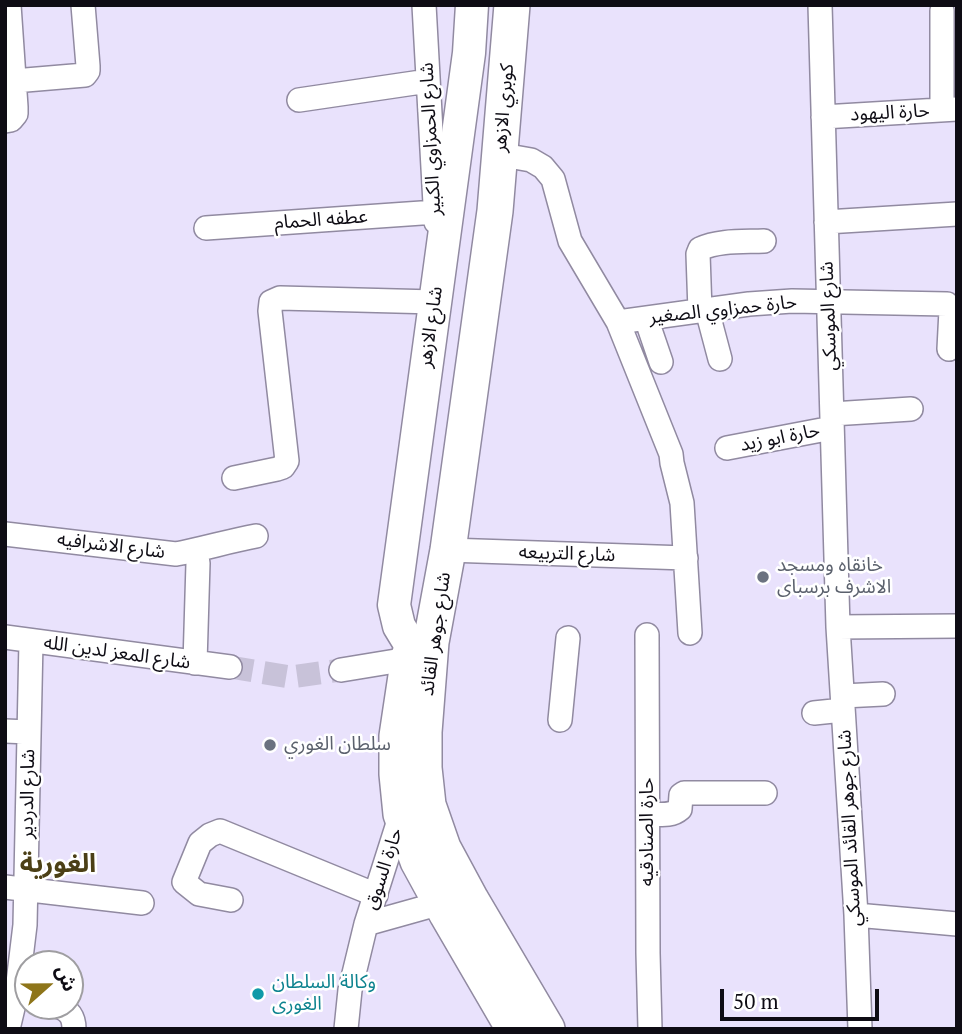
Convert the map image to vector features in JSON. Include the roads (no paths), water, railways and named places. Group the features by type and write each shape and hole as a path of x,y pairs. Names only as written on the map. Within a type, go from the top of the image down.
{"main road":[{"name":"شارع الازهر","path":"409,652 394,605 469,53 472,5"},
{"name":"كوبري الازهر","path":"486,211 496,5"},
{"name":"كوبري الازهر","path":"486,211 512,5"},
{"path":"486,211 503,200 509,186 528,5"},
{"name":"شارع جوهر القائد","path":"486,211 448,550 431,642 424,768 428,804 443,848 547,1029"},
{"name":"شارع جوهر القائد","path":"486,211 409,652 397,736 397,774 401,814 418,861 514,1029"}],"street":[{"path":"5,121 12,120 16,114 9,5"},
{"path":"14,81 85,75 88,66 83,5"},
{"name":"شارع الحمزاوي الكبير","path":"424,5 436,212 437,287"},
{"name":"شارع الموسكي","path":"820,5 838,627"},
{"path":"942,11 950,110"},
{"path":"299,100 428,81"},
{"name":"حارة اليهود","path":"823,117 950,110"},
{"path":"514,157 531,160 543,167 553,179 570,241 618,322 671,454 682,503 690,633"},
{"name":"عطفه الحمام","path":"206,229 436,212"},
{"path":"826,222 957,214"},
{"path":"720,359 703,310 698,254 708,245 764,241"},
{"path":"234,478 284,467 287,461 271,302 280,298 437,287"},
{"name":"حارة حمزاوي الصغير","path":"618,322 792,301 947,303 951,310 948,349"},
{"path":"646,318 662,362"},
{"name":"حارة ابو زيد","path":"727,448 832,421 911,409"},
{"name":"شارع الاشرافيه","path":"5,534 176,554 256,536"},
{"name":"شارع التربيعه","path":"448,550 685,558"},
{"path":"195,663 198,563"},
{"path":"838,627 957,626"},
{"name":"شارع جوهر القائد الموسكي","path":"838,627 856,915 860,1029"},
{"name":"حارة الصنادقيه","path":"647,635 650,1029"},
{"name":"شارع المعز لدين الله","path":"5,637 230,667"},
{"path":"560,720 568,638"},
{"name":"شارع الدردير","path":"22,950 25,925 16,887 29,732 31,641"},
{"path":"341,670 409,652"},
{"path":"814,713 883,694"},
{"path":"5,731 29,732"},
{"path":"648,814 677,812 680,809 681,795 684,793 765,793"},
{"name":"حارة السوق","path":"346,1029 350,990 366,924 401,814"},
{"path":"231,900 199,894 184,882 200,843 220,831 376,895"},
{"path":"16,887 142,903"},
{"name":"حارة السوق","path":"366,924 441,903"},
{"path":"856,915 957,924"},
{"name":"شارع الدردير","path":"8,1029 14,1003"}],"tunnel":[{"path":"230,667 290,677 341,670"}],"place":[{"name":"خانقاه ومسجد الاشرف برسباى","path":"763,577"},
{"name":"سلطان الغوري","path":"270,745"},
{"name":"وكالة السلطان الغورى","path":"258,994"}],"district":[{"name":"الغورية","path":"58,865"}]}
